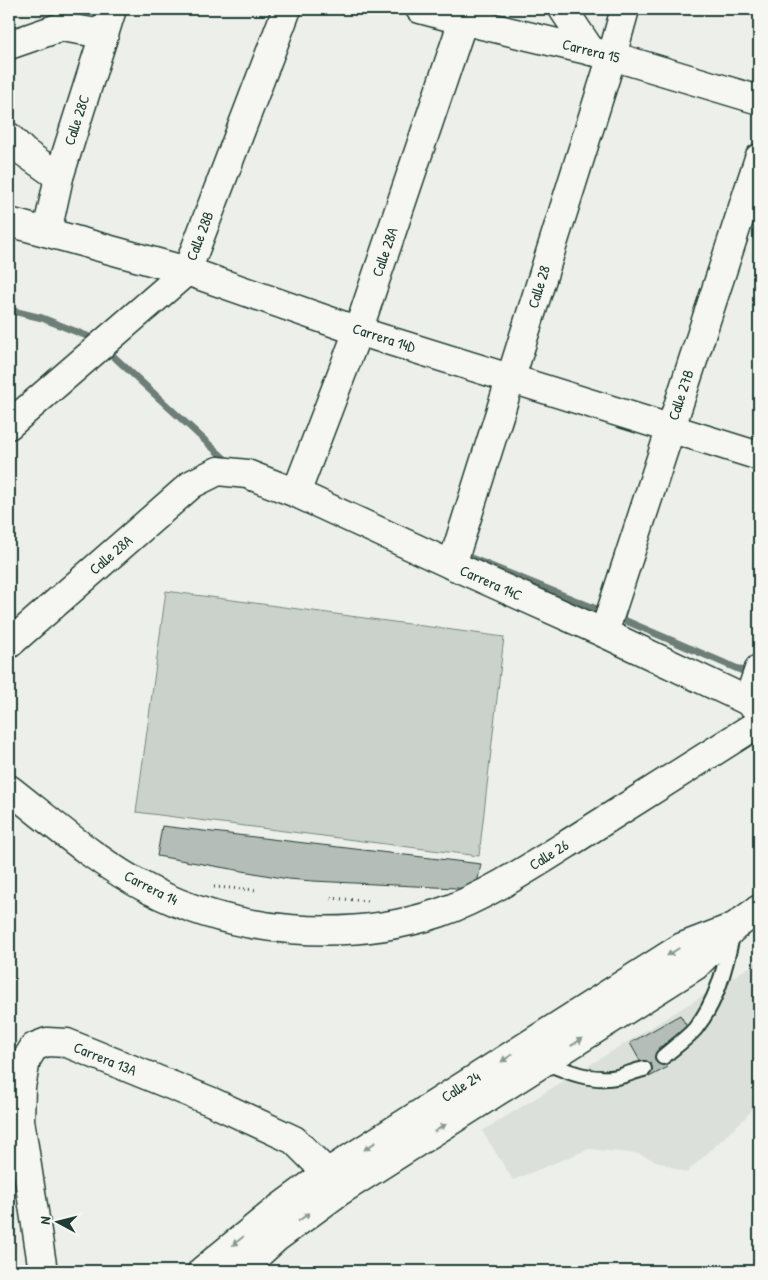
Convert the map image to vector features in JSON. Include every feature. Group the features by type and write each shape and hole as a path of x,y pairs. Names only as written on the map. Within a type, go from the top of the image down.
{"street":[{"name":"Calle 28B","path":"9,425 187,271 287,9"},
{"name":"Carrera 15","path":"420,9 466,15 759,100"},
{"path":"564,9 602,53"},
{"name":"Calle 28","path":"452,565 511,378 602,53 625,9"},
{"name":"Calle 28A","path":"296,493 358,330 466,15"},
{"path":"9,45 61,27 108,21"},
{"name":"Calle 28C","path":"46,232 58,178 108,21"},
{"path":"9,137 24,152 58,178"},
{"name":"Calle 27B","path":"604,633 759,158"},
{"name":"Carrera 14D","path":"9,222 187,271 358,330 759,456"},
{"name":"Calle 28A","path":"11,637 192,484 218,471"},
{"name":"Carrera 14C","path":"218,471 247,474 296,493 604,633 756,711"},
{"path":"756,711 759,669"},
{"name":"Calle 26","path":"317,931 358,930 403,924 441,912 484,893 530,867 756,711"},
{"name":"Carrera 14","path":"9,789 107,864 149,890 189,907 236,920 280,928 317,931"},
{"name":"Calle 24","path":"202,1271 274,1212 334,1182 539,1052 682,947 734,927 759,909"},
{"name":"Carrera 13A","path":"42,1271 20,1120 20,1095 26,1060 34,1047 47,1042 67,1043 210,1101 294,1140 334,1182"},
{"name":"Calle 24","path":"240,1271 334,1182"}],"lane":[{"path":"663,1057 694,1030 711,1005 724,971 734,927"},
{"path":"539,1052 570,1073 594,1077 616,1077 644,1068"}],"path":[{"path":"213,887 258,890"}],"shaded area":[{"path":"166,591 504,637 479,856 136,812"},
{"path":"759,961 759,1101 745,1118 686,1173 639,1154 589,1149 513,1180 482,1131"}],"building":[{"path":"162,826 481,864 476,889 288,879 157,856"},
{"path":"680,1015 689,1030 658,1048 668,1067 649,1077 630,1043"}],"waterway":[{"path":"9,310 42,318 92,338"},
{"path":"111,354 230,462"},
{"path":"461,554 604,612"},
{"path":"617,617 752,675"}]}
